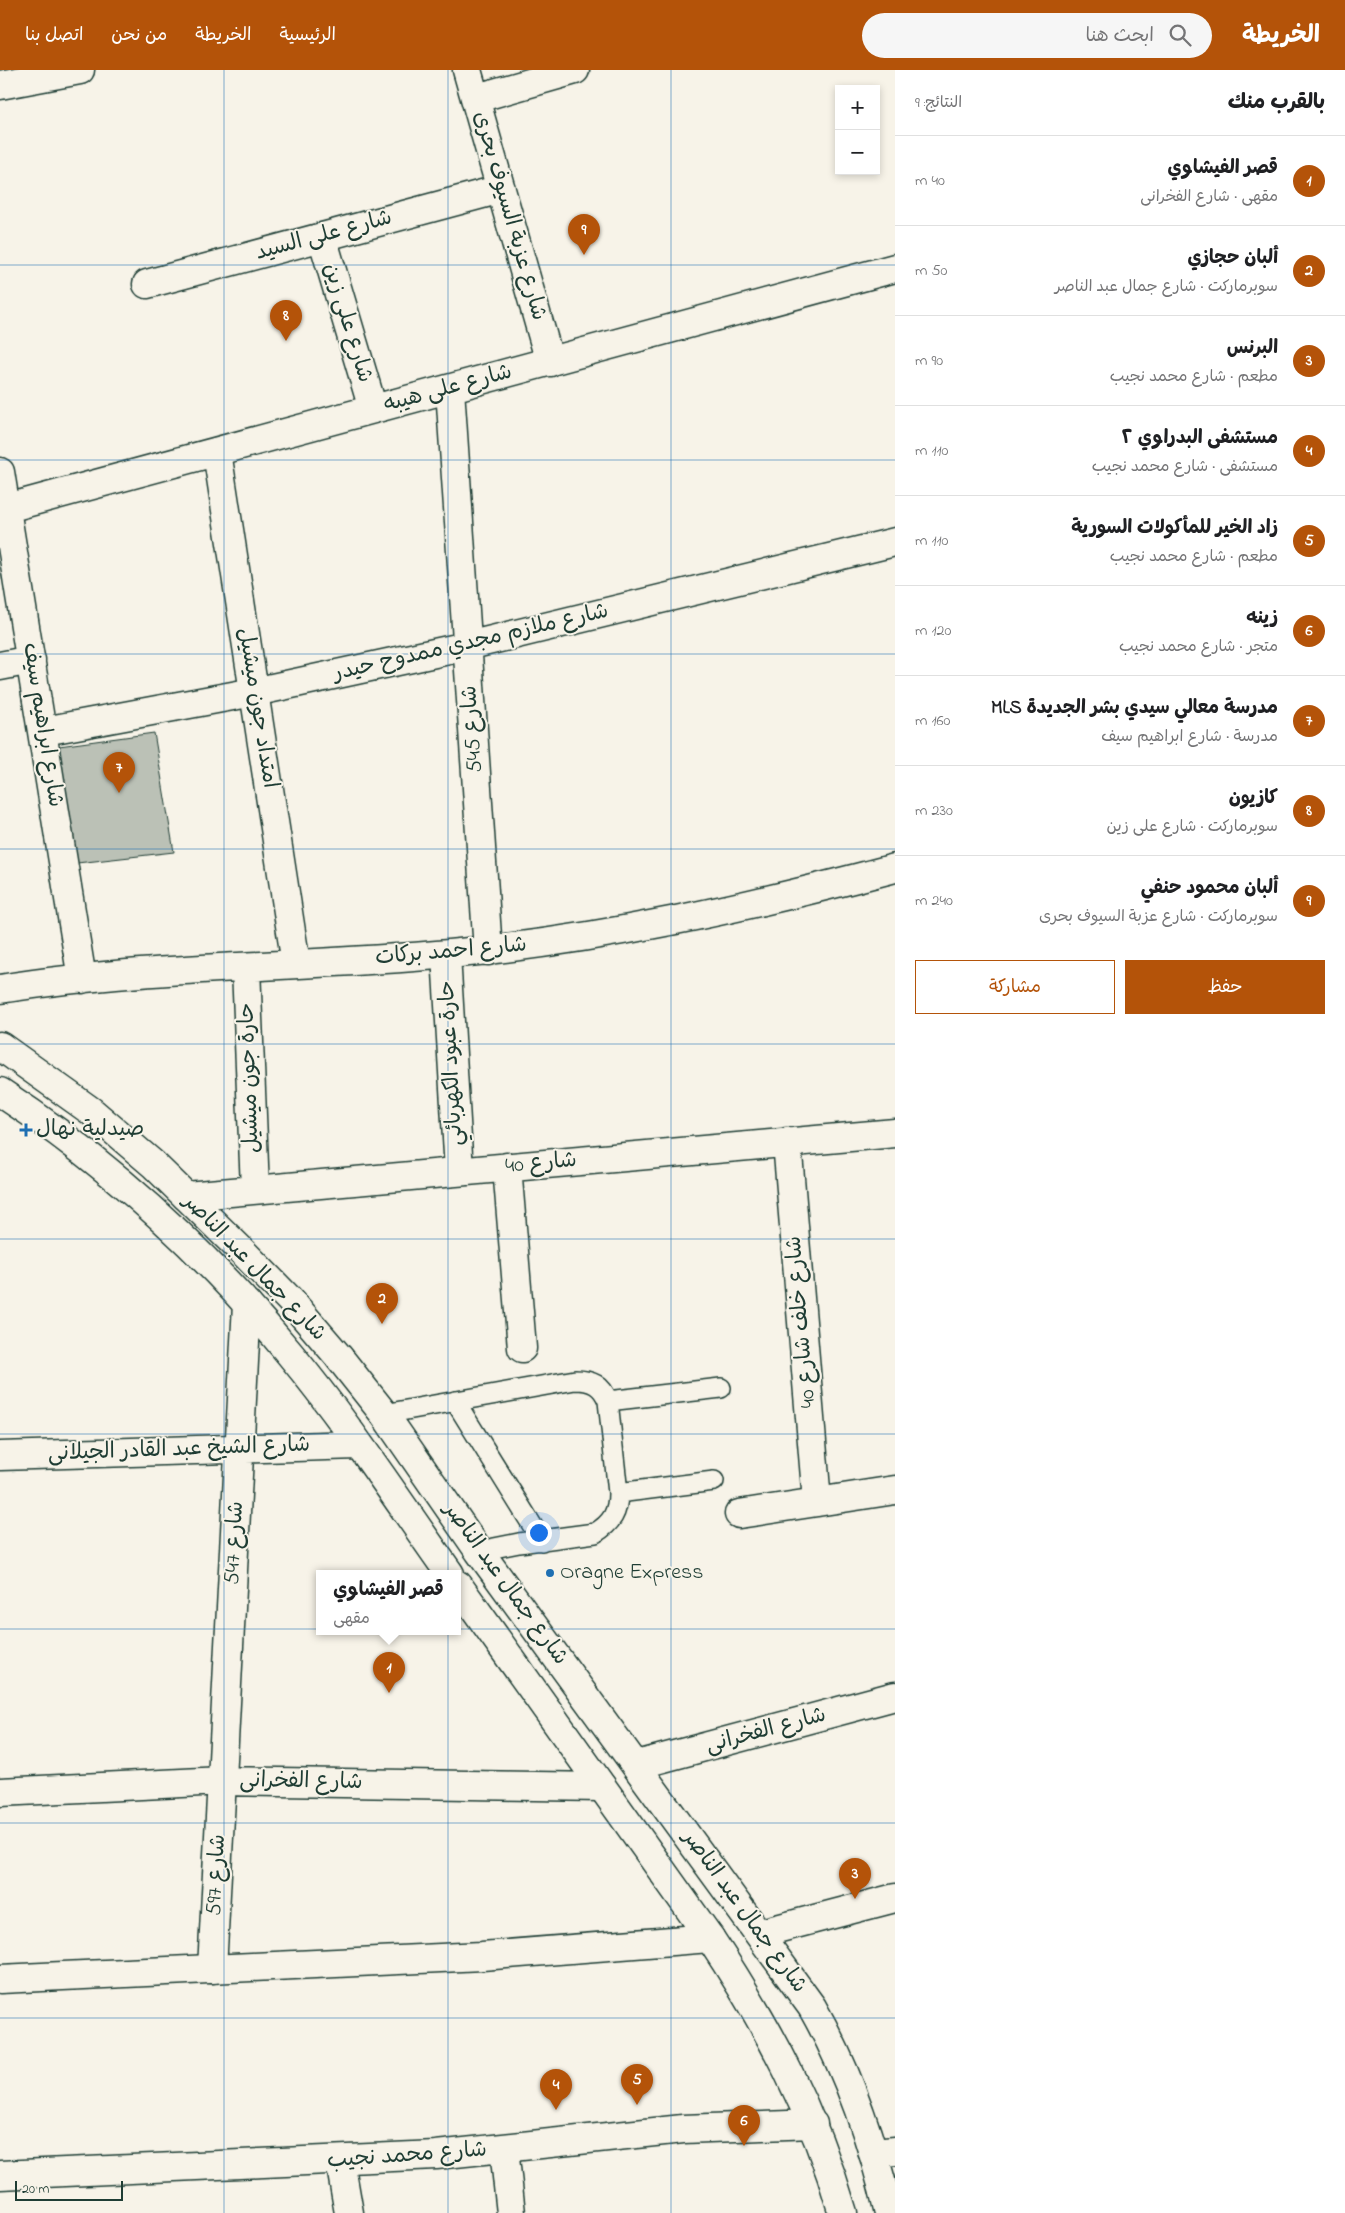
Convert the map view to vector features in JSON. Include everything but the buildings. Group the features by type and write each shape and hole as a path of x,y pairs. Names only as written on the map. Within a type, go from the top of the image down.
{"street":[{"path":"0,85 36,74 80,70"},
{"name":"شارع عزبة السيوف بحرى","path":"467,70 550,362"},
{"path":"476,98 575,70"},
{"name":"شارع على السيد","path":"147,284 501,189"},
{"name":"شارع على زين","path":"322,237 373,409"},
{"name":"شارع على هيبه","path":"3,509 895,268"},
{"name":"شارع 545","path":"450,389 488,951"},
{"name":"امتداد جون ميشيل","path":"217,452 296,964"},
{"name":"شارع ابراهيم سيف","path":"0,472 3,509 44,731 82,979"},
{"name":"شارع ملازم مجدي ممدوح حيدر","path":"44,731 254,692 467,646 895,542"},
{"path":"0,666 32,660"},
{"name":"شارع احمد بركات","path":"0,989 82,979 446,955 566,941 703,916 895,868"},
{"name":"حارة عبود الكهربائي","path":"446,955 459,1171"},
{"name":"حارة جون ميشيل","path":"246,968 255,1189"},
{"name":"شارع جمال عبد الناصر","path":"0,1046 90,1112 153,1164 290,1300 384,1414 480,1551 761,1934 812,2007 833,2044 884,2152 889,2213"},
{"name":"شارع جمال عبد الناصر","path":"0,1092 88,1155 146,1203 200,1254 247,1304 292,1356 447,1570"},
{"name":"شارع 40","path":"186,1196 895,1133"},
{"name":"شارع خلف شارع 40","path":"787,1142 817,1502"},
{"path":"507,1167 522,1348"},
{"name":"شارع 547","path":"222,1781 247,1304"},
{"name":"شارع الشيخ عبد القادر الجيلانى","path":"0,1456 358,1445"},
{"path":"739,1514 895,1490"},
{"name":"شارع جمال عبد الناصر","path":"461,1589 710,1938 748,1996 784,2059 813,2124 843,2213"},
{"name":"شارع الفخرانى","path":"637,1765 895,1696"},
{"name":"شارع الفخرانى","path":"0,1792 222,1781 602,1787"},
{"name":"شارع 597","path":"212,1969 222,1781"},
{"path":"761,1934 895,1898"},
{"path":"0,1980 510,1954 710,1938"},
{"name":"شارع محمد نجيب","path":"0,2175 340,2161 504,2149 674,2130 813,2124"},
{"path":"504,2149 511,2213"},
{"path":"340,2161 348,2213"}],"lane":[{"path":"384,1414 576,1380 592,1381 600,1386 608,1401 618,1493 618,1505 614,1517 596,1533 519,1543 480,1551"},
{"path":"608,1401 721,1388"},
{"path":"455,1401 542,1541"},
{"path":"618,1493 714,1481"}],"place":[{"name":"ألبان محمود حنفي","path":"584,255"},
{"name":"كازيون","path":"286,341"},
{"name":"مدرسة معالي سيدي بشر الجديدة MLS","path":"119,793"},
{"name":"صيدلية نهال","path":"26,1130"},
{"name":"ألبان حجازي","path":"382,1324"},
{"name":"Oragne Express","path":"550,1573"},
{"name":"قصر الفيشاوي","path":"389,1693"},
{"name":"البرنس","path":"855,1899"},
{"name":"زاد الخير للمأكولات السورية","path":"637,2105"},
{"name":"مستشفى البدراوي ٢","path":"556,2110"},
{"name":"زينه","path":"744,2146"}]}
